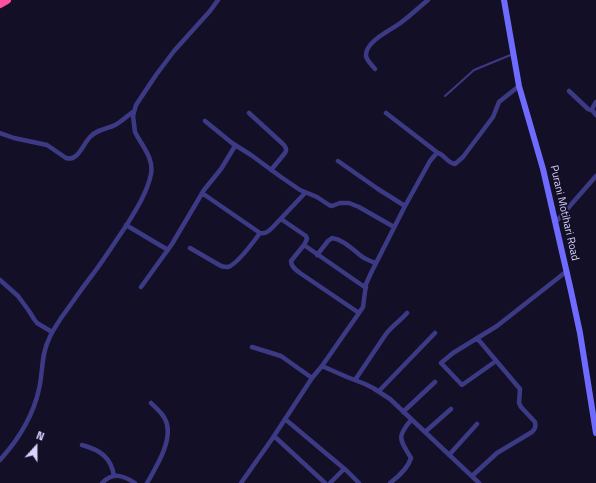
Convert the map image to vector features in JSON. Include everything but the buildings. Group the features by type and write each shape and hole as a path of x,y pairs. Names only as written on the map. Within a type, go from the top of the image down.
{"highway":[{"path":"0,4 7,0"}],"main road":[{"name":"Purani Motihari Road","path":"504,0 518,86 543,169 567,271 578,324 596,433"}],"street":[{"path":"0,460 22,433 28,420 39,391 45,348 52,332 126,225 143,196 149,181 152,167 151,162 135,132 133,122 134,111 142,95 163,66 182,41 210,11 218,0"},
{"path":"375,69 366,56 372,44 428,0"},
{"path":"386,113 438,153 442,154 448,162 455,164 463,157 493,117 499,102 518,86"},
{"path":"569,92 594,113"},
{"path":"594,113 593,107 596,102"},
{"path":"0,133 14,138 47,145 68,159 75,157 78,154 89,137 96,131 113,126 134,111"},
{"path":"249,113 286,148 285,153 271,170"},
{"path":"205,121 235,146 251,155 305,193 317,197 332,206 340,203 359,207 394,227"},
{"path":"141,287 168,250 202,193 221,169 235,146"},
{"path":"241,483 312,378 359,313 363,306 366,288 371,273 430,161 438,153"},
{"path":"338,160 378,189 405,206"},
{"path":"555,223 596,176"},
{"path":"202,193 260,233 264,233 270,231 305,193"},
{"path":"281,219 307,238 306,242 291,262 292,266 359,313"},
{"path":"126,225 168,250"},
{"path":"190,248 226,267 235,262 247,250 260,233"},
{"path":"317,255 330,238 335,238 351,247 363,257 376,263"},
{"path":"304,245 366,288"},
{"path":"496,361 462,385 441,363 476,338 497,326 567,271"},
{"path":"0,280 18,296 37,323 52,332"},
{"path":"354,380 386,334 407,313"},
{"path":"379,391 435,333"},
{"path":"472,476 497,453 528,435 535,428 535,422 518,403 520,389 476,338"},
{"path":"252,347 281,356 312,378"},
{"path":"322,366 365,384 379,391 390,399 479,483"},
{"path":"403,412 434,382"},
{"path":"147,483 162,454 168,434 165,419 151,403"},
{"path":"424,432 451,409"},
{"path":"285,419 359,483"},
{"path":"390,483 410,462 411,458 401,437 403,429 411,420"},
{"path":"449,455 477,424"},
{"path":"274,436 325,483"},
{"path":"82,445 98,450 103,454 110,462 114,476"},
{"path":"330,483 344,469"},
{"path":"102,483 109,477 114,476 126,478 136,483"}],"lane":[{"path":"445,96 474,70 513,54"}]}
